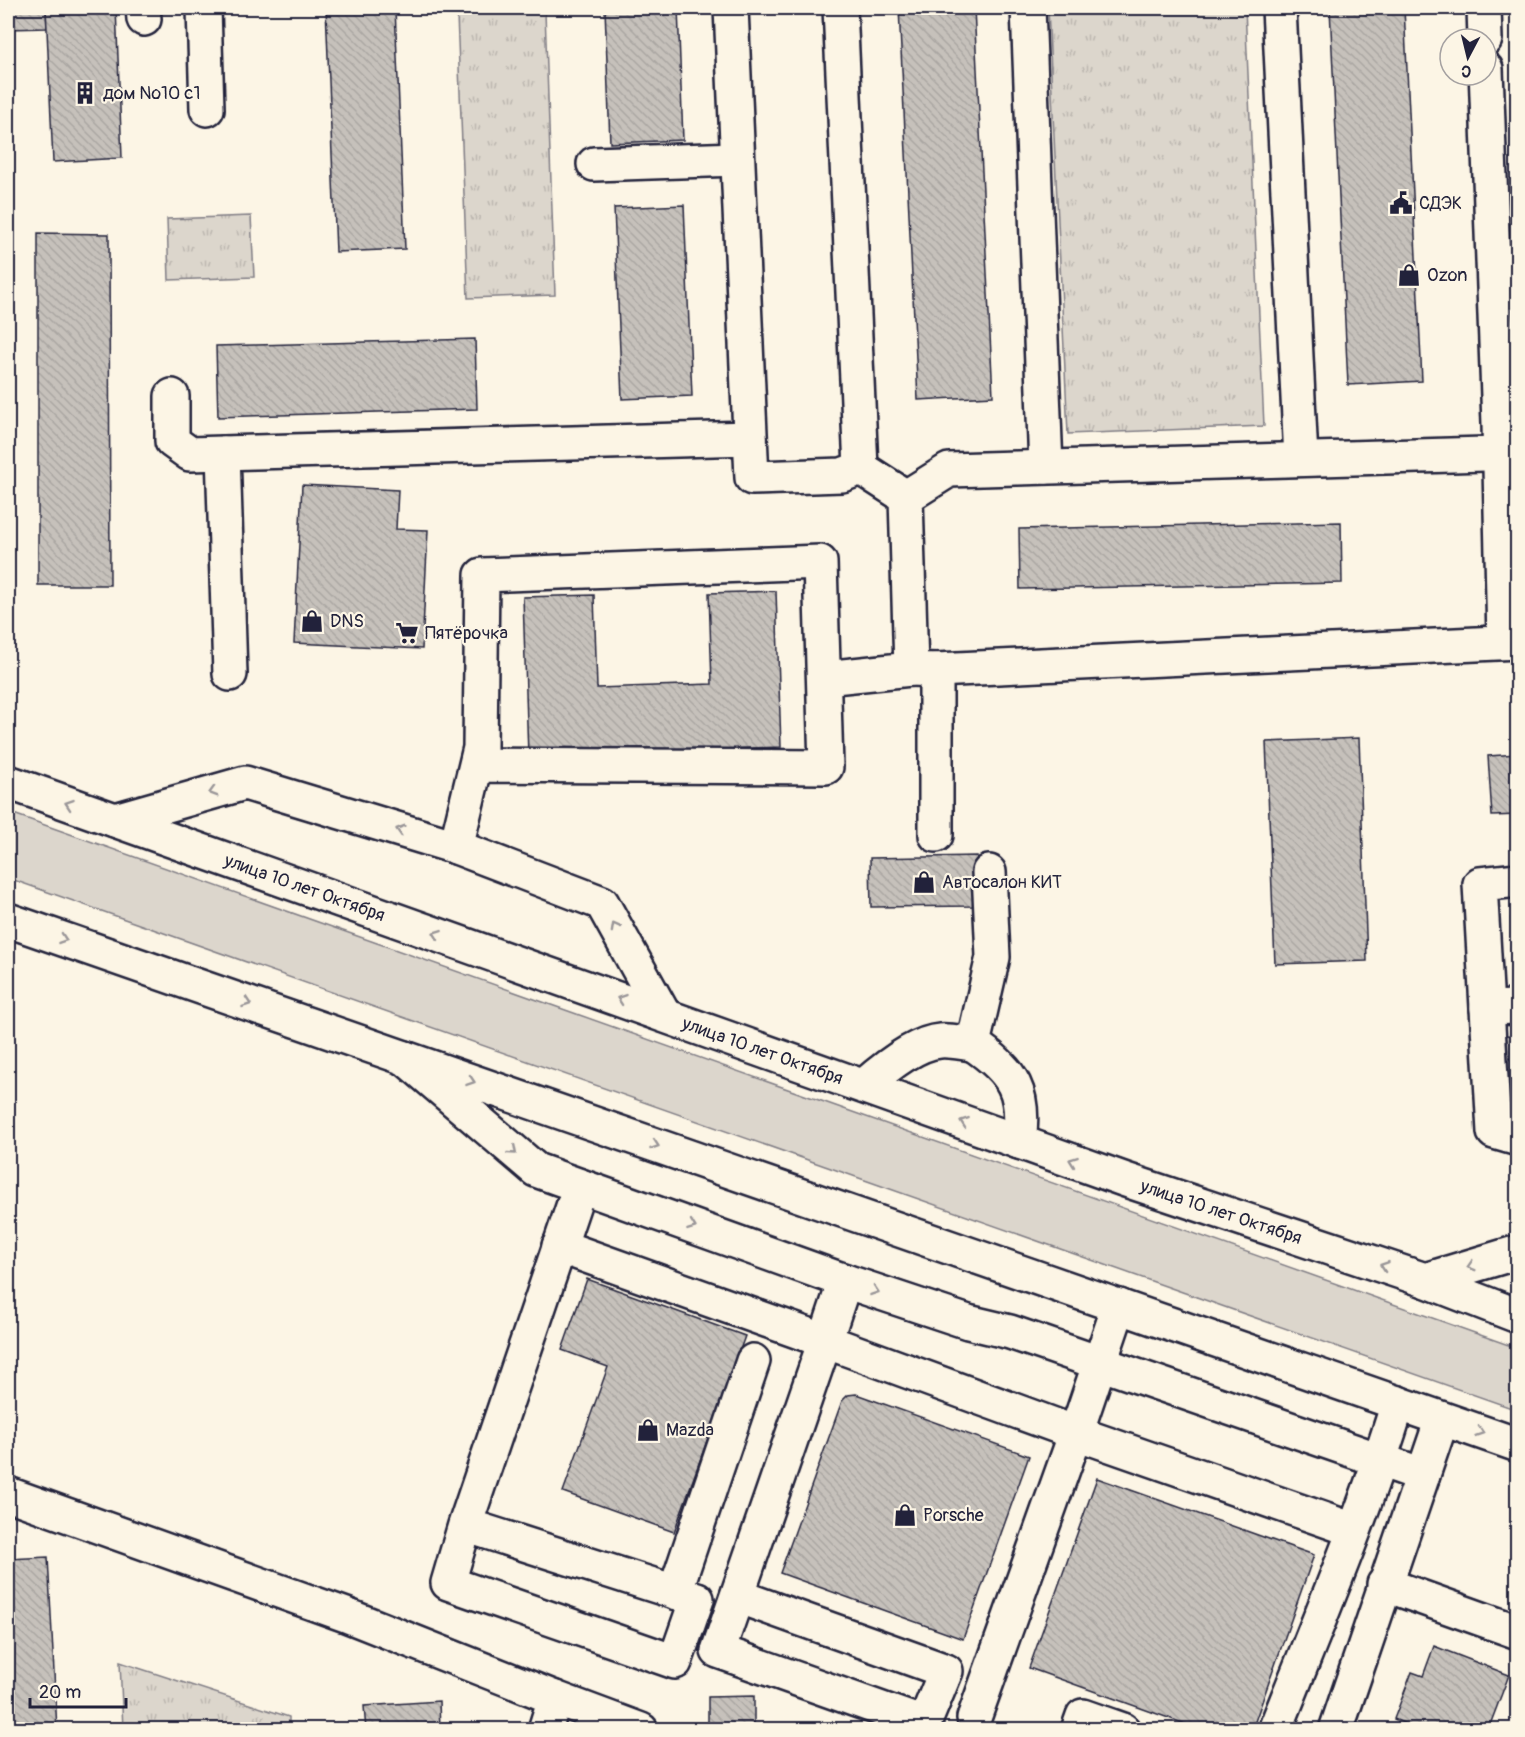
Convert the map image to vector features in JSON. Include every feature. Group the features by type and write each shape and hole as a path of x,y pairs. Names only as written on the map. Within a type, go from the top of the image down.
{"main road":[{"path":"204,8 207,109"},
{"path":"731,8 752,478 842,475 861,468"},
{"path":"840,8 861,468"},
{"path":"1028,8 1046,467"},
{"path":"1279,8 1301,459"},
{"path":"1484,8 1485,27"},
{"path":"824,678 923,670 1511,641 1509,453 1487,87"},
{"path":"594,164 738,159"},
{"path":"172,396 172,441 190,454 750,438"},
{"path":"223,453 230,674"},
{"path":"906,497 950,470 1509,453"},
{"path":"861,468 906,497"},
{"path":"906,497 936,835"},
{"path":"456,847 480,748 482,574 820,562 826,767 476,765"},
{"name":"улица 10 лет Октября","path":"8,782 1019,1142 1425,1280 1518,1316"},
{"path":"115,820 245,783 456,847 602,903 664,1015"},
{"path":"973,1044 993,957 989,872"},
{"path":"1518,880 1480,884 1502,1007 1494,1132 1518,1139"},
{"path":"8,920 1518,1445"},
{"path":"864,1086 891,1063 939,1040 973,1044 995,1059 1008,1075 1021,1098 1022,1120 1019,1142"},
{"path":"405,1058 536,1170 845,1281 968,1322 1010,1332 1100,1362 1423,1475"},
{"path":"465,1525 697,1599 675,1662 448,1583 465,1525 580,1186"},
{"path":"559,1246 1354,1530"},
{"path":"1425,1280 1518,1252"},
{"path":"737,1596 946,1671 924,1724 718,1651 845,1281"},
{"path":"974,1718 1119,1306"},
{"path":"675,1592 753,1361"},
{"path":"1275,1730 1381,1461 1398,1403"},
{"path":"1336,1730 1442,1419"},
{"path":"8,1494 346,1615 640,1730"},
{"path":"1384,1584 1518,1632"},
{"path":"545,1730 555,1698"},
{"path":"1078,1730 1083,1716 1123,1730"}],"green space":[{"path":"1048,8 1245,8 1264,426 1068,434"},
{"path":"545,12 555,295 468,298 457,15"},
{"path":"251,216 254,277 169,280 167,219"},
{"path":"8,812 1517,1348 1517,1410 8,878"},
{"path":"120,1662 289,1717 289,1729 123,1729"}],"building":[{"path":"8,8 46,8 47,28 8,29"},
{"name":"дом №10 с1","path":"46,8 116,8 122,158 53,162"},
{"path":"326,8 395,8 405,249 336,252"},
{"path":"605,8 678,8 683,140 610,143"},
{"path":"899,8 974,8 993,396 918,400"},
{"path":"1330,8 1404,8 1422,381 1348,385"},
{"path":"684,205 692,396 622,399 614,208"},
{"path":"38,233 109,234 110,585 38,585"},
{"path":"475,339 477,409 218,417 216,346"},
{"path":"302,485 398,490 396,529 428,530 422,649 294,643"},
{"path":"1341,522 1342,583 1020,589 1019,529"},
{"path":"776,591 781,747 528,756 523,597 594,595 597,688 712,684 709,593"},
{"path":"1359,738 1367,961 1275,964 1266,742"},
{"path":"1518,754 1518,815 1492,816 1488,756"},
{"name":"Автосалон КИТ","path":"977,856 977,906 871,907 870,858"},
{"path":"1511,918 1518,918 1518,979 1517,979"},
{"path":"1505,1035 1518,1036 1518,1107 1503,1107"},
{"name":"Mazda","path":"587,1279 745,1336 674,1532 563,1492 608,1367 562,1350"},
{"name":"Porsche","path":"856,1394 1029,1456 963,1639 780,1573 842,1401 848,1395"},
{"path":"1097,1478 1314,1555 1252,1730 1202,1730 1029,1668"},
{"path":"48,1557 57,1730 8,1730 8,1559"},
{"path":"1434,1646 1509,1675 1488,1730 1420,1730 1394,1719 1412,1672 1423,1676"},
{"path":"754,1696 754,1726 708,1727 708,1697"},
{"path":"439,1701 440,1730 366,1730 364,1706"}],"place":[{"name":"дом №10 с1","path":"85,93"},
{"name":"СДЭК","path":"1401,203"},
{"name":"Ozon","path":"1409,275"},
{"name":"DNS","path":"312,621"},
{"name":"Пятёрочка","path":"407,633"},
{"name":"Автосалон КИТ","path":"924,882"},
{"name":"Mazda","path":"648,1430"},
{"name":"Porsche","path":"905,1515"}]}
